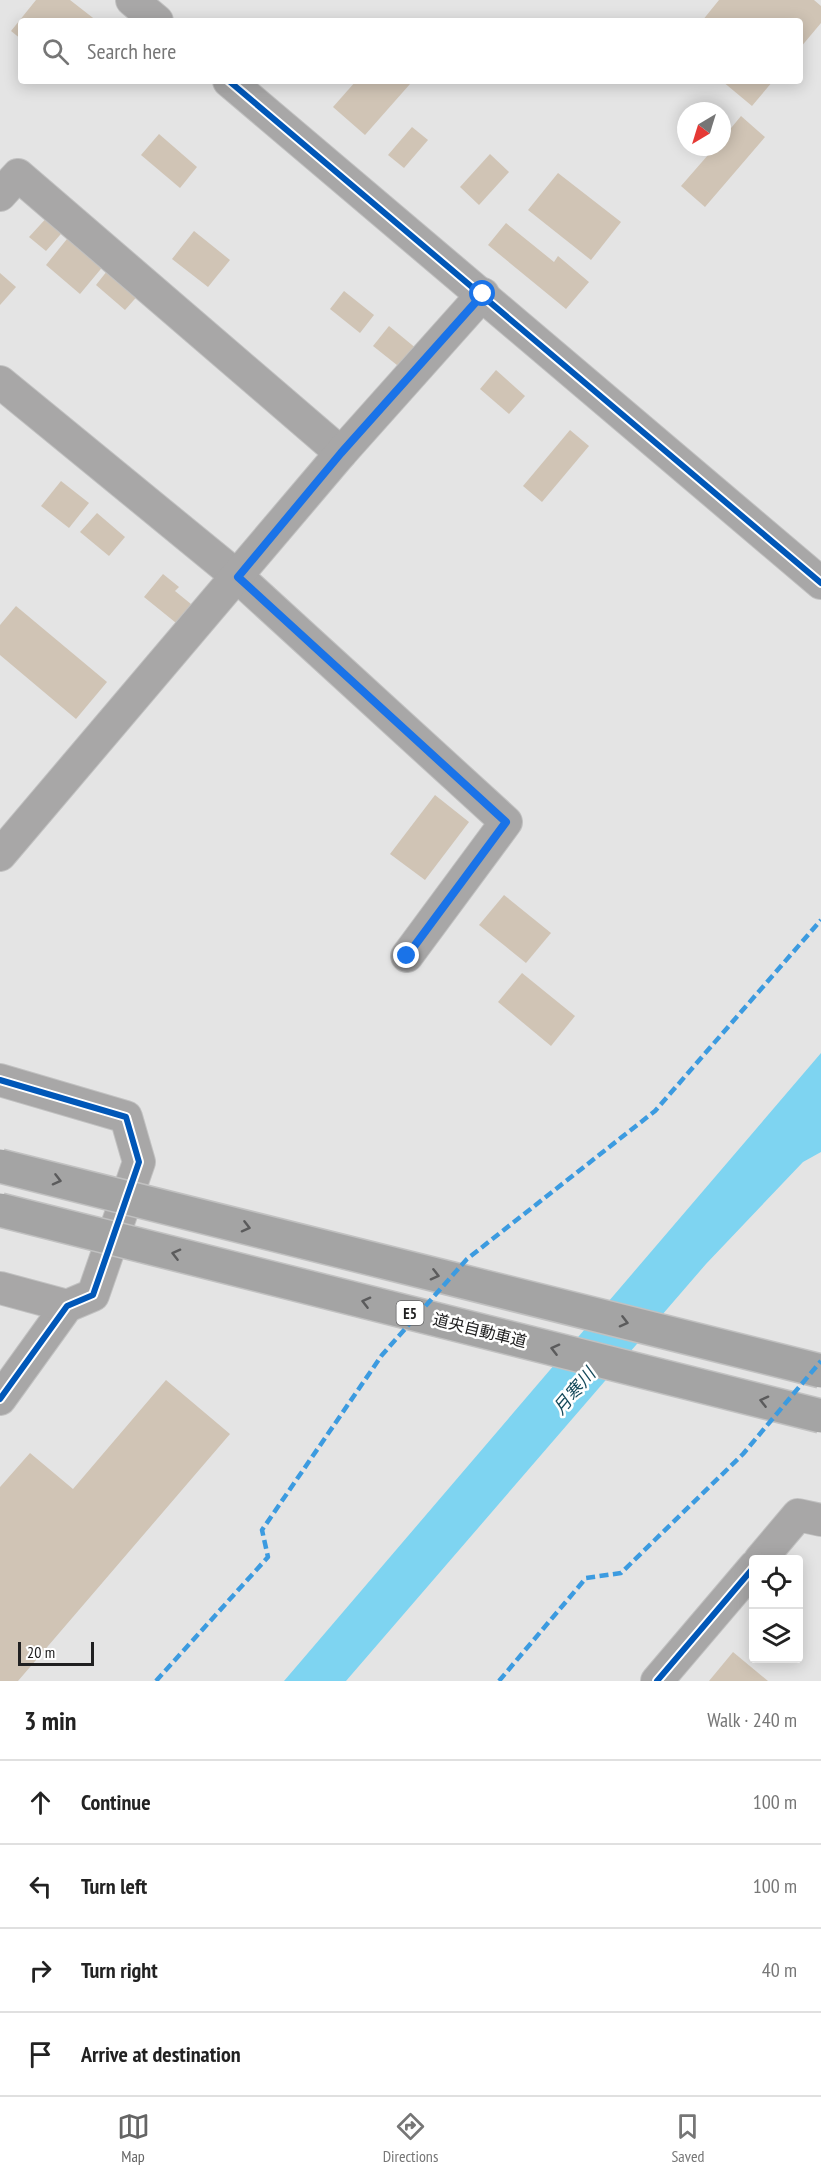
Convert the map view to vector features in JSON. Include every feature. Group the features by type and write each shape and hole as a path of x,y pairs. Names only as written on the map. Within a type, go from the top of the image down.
{"highway":[{"path":"0,1166 821,1371"},
{"name":"道央自動車道","path":"0,1210 821,1416"}],"street":[{"path":"132,0 153,18"},
{"path":"233,84 483,294 821,583"},
{"path":"0,195 18,175 341,453"},
{"path":"0,855 341,453 483,294"},
{"path":"0,382 238,577 506,822 407,956"},
{"path":"0,1080 126,1117 139,1162 93,1295 67,1306 0,1399"},
{"path":"0,1288 67,1306"},
{"path":"764,1555 798,1515 821,1520"},
{"path":"657,1681 749,1572"}],"water":[{"name":"月寒川","path":"821,1053 821,1152 803,1162 706,1264 346,1681 284,1681"}],"building":[{"path":"36,0 70,0 93,18 21,18"},
{"path":"719,0 814,0 821,6 821,23 803,44 803,18 704,18"},
{"path":"18,22 18,37 11,31"},
{"path":"353,84 410,84 365,135 333,107"},
{"path":"726,84 770,84 752,106"},
{"path":"741,116 765,137 705,207 681,186 707,156 731,156 731,128"},
{"path":"412,127 428,140 404,168 388,155"},
{"path":"159,134 197,167 180,188 141,155"},
{"path":"490,154 509,172 479,205 460,187"},
{"path":"558,173 621,222 591,260 528,210"},
{"path":"51,213 67,227 46,251 29,237"},
{"path":"506,223 554,262 558,256 589,282 566,309 488,245"},
{"path":"194,231 230,260 208,287 172,259"},
{"path":"71,234 105,264 80,294 46,265"},
{"path":"111,266 141,292 125,310 96,285"},
{"path":"0,273 16,287 0,305"},
{"path":"344,291 374,315 360,333 330,309"},
{"path":"389,326 423,354 407,373 373,346"},
{"path":"496,370 525,396 509,414 480,389"},
{"path":"570,430 589,446 542,502 523,486"},
{"path":"61,481 89,503 69,528 41,506"},
{"path":"97,513 125,537 109,556 80,532"},
{"path":"163,574 179,587 175,591 202,613 186,631 144,597"},
{"path":"16,606 107,682 76,719 0,655 0,625"},
{"path":"435,795 469,822 425,880 390,854"},
{"path":"504,895 551,933 526,963 479,925"},
{"path":"522,973 575,1016 551,1046 498,1002"},
{"path":"166,1380 230,1434 18,1681 0,1681 0,1487 30,1453 73,1489"},
{"path":"733,1652 768,1681 709,1681"}],"marked path":[{"path":"156,1681 268,1557 262,1530 382,1355 467,1259 655,1111 821,920"},
{"path":"499,1681 586,1578 621,1573 743,1454 821,1361"}],"cycle path":[{"path":"233,84 821,583"},
{"path":"0,1080 126,1117 139,1162 93,1295 67,1306 0,1399"},
{"path":"657,1681 749,1573"}],"route":[{"path":"407,956 506,822 238,577 341,453 483,294"}]}
